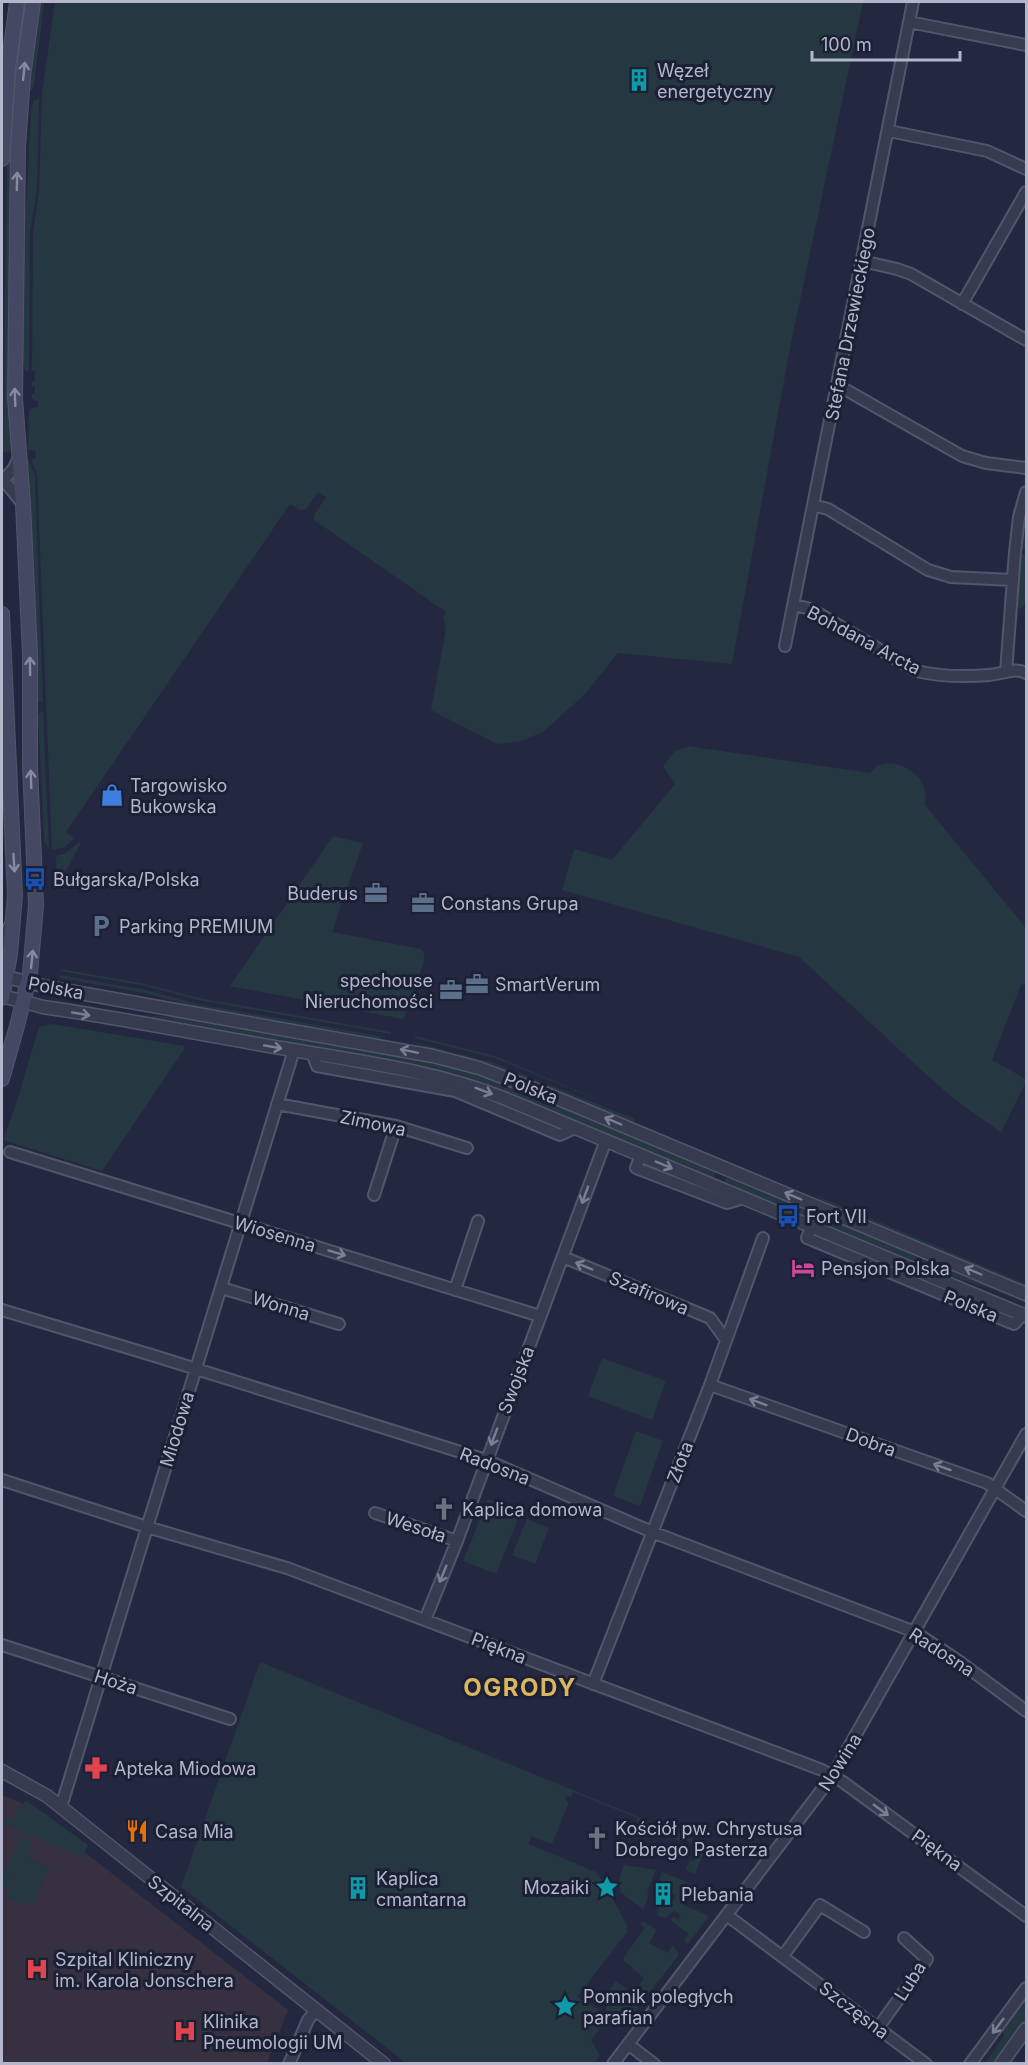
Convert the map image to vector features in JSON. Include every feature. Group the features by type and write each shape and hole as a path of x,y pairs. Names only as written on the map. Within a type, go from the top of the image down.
{"main road":[{"path":"2,159 4,104 17,2"},
{"path":"2,1079 32,962 36,905 30,775 30,655 23,504 15,398 17,173 23,78 33,2"},
{"path":"2,614 10,810 15,867 14,916 2,997"}],"street":[{"name":"Stefana Drzewieckiego","path":"785,646 914,2"},
{"path":"909,22 1026,45"},
{"path":"888,131 987,151 1026,169"},
{"path":"962,304 1026,192"},
{"path":"862,261 897,268 911,274 1026,340"},
{"path":"837,388 848,391 962,456 986,464 1026,468"},
{"path":"20,455 14,468 2,480 23,504"},
{"path":"1006,672 1019,517 1026,492"},
{"path":"813,505 828,509 928,570 951,578 1012,580"},
{"name":"Bohdana Arcta","path":"794,605 811,609 916,671 982,675 1014,670 1026,672"},
{"path":"2,945 14,916"},
{"name":"Polska","path":"4,977 399,1049 479,1068 559,1099 1026,1294"},
{"name":"Polska","path":"2,997 417,1072 462,1083 744,1198 810,1232 1021,1318"},
{"name":"Miodowa","path":"61,1807 294,1050"},
{"name":"Zimowa","path":"277,1104 396,1126 467,1148"},
{"path":"374,1195 396,1126"},
{"name":"Swojska","path":"425,1620 457,1541 606,1140"},
{"name":"Wiosenna","path":"10,1152 540,1317"},
{"path":"455,1290 478,1221"},
{"name":"Złota","path":"593,1684 710,1385 763,1238"},
{"name":"Szafirowa","path":"563,1257 710,1318 726,1340"},
{"name":"Wonna","path":"222,1288 339,1324"},
{"name":"Radosna","path":"2,1310 486,1460 652,1532 915,1632 1026,1711"},
{"name":"Dobra","path":"710,1385 987,1483 1026,1511"},
{"name":"Nowina","path":"614,2064 834,1775 1026,1434"},
{"name":"Piękna","path":"2,1480 147,1527 287,1568 834,1775 1026,1916"},
{"name":"Wesoła","path":"375,1513 457,1541"},
{"name":"Hoża","path":"2,1646 230,1719"},
{"name":"Szpitalna","path":"2,1771 38,1790 61,1807 384,2064"},
{"path":"783,1956 820,1905 864,1932"},
{"name":"Szczęsna","path":"728,1916 926,2064"},
{"name":"Luba","path":"878,2028 927,1959 904,1938"},
{"path":"970,2064 1026,1988"},
{"path":"289,2064 308,2020 316,2010"},
{"path":"1001,2064 1026,2029"},
{"path":"628,2044 654,2064"}],"shaded area":[{"path":"22,2 28,2 14,451 3,452 7,143 10,97"},
{"path":"39,2 44,2 34,86 28,91"},
{"path":"55,2 863,2 790,348 732,664 618,653 585,694 543,732 521,741 497,744 431,710 446,629 443,618 446,612 314,520 314,515 326,497 318,492 306,509 300,510 290,504 66,832 74,838 65,847 52,850 37,474 31,459 36,458 35,450 28,450 29,411 31,408 38,407 38,402 32,398 32,394 35,394 35,386 32,386 32,382 35,381 35,371 32,371 33,232 39,191 42,93"},
{"path":"39,99 37,191 30,231 29,371 25,371 21,353 22,238 27,195 31,107 34,101"},
{"path":"25,459 28,459 35,475 43,704 38,701 30,516"},
{"path":"1026,507 1026,598 1021,609 1015,606 1019,554 1025,554 1025,550 1019,550"},
{"path":"43,711 49,849 44,840 38,714"},
{"path":"688,746 870,773 880,765 887,763 898,765 918,777 925,789 925,805 1026,928 1026,984 1021,985 992,1060 1026,1079 1026,1082 1001,1132 959,1103 930,1078 799,957 562,890 574,849 612,860 675,784 663,766 674,752"},
{"path":"333,836 363,843 332,932 421,949 424,954 424,962 403,1019 230,986"},
{"path":"79,842 57,888 56,856 66,853"},
{"path":"61,969 146,984 199,998 391,1032 391,1034 198,1000 146,986 60,971"},
{"path":"60,975 146,990 198,1004 386,1037 376,1038 197,1007 144,993 59,978"},
{"path":"55,1000 139,1015 188,1018 423,1060 535,1095 716,1171 713,1178 551,1110 460,1075 293,1043 55,1003"},
{"path":"52,1024 185,1046 102,1171 3,1140 39,1027"},
{"path":"415,1036 495,1056 635,1115 495,1058 415,1038"},
{"path":"414,1042 494,1063 635,1119 633,1123 502,1069 420,1046"},
{"path":"727,1177 994,1287 1026,1303 947,1275 724,1182"},
{"path":"815,1195 1026,1284 1026,1287 822,1201"},
{"path":"602,1358 666,1381 652,1420 588,1396"},
{"path":"636,1431 663,1441 640,1506 613,1496"},
{"path":"488,1499 521,1512 496,1574 463,1561"},
{"path":"527,1519 549,1528 535,1564 512,1555"},
{"path":"260,1662 707,1845 695,1874 686,1870 690,1860 694,1862 700,1845 671,1837 669,1839 652,1832 636,1822 637,1818 573,1792 571,1797 567,1796 565,1800 569,1802 552,1844 531,1836 529,1844 596,1872 607,1887 627,1926 627,1932 577,1997 606,2014 608,1992 616,1981 634,1994 644,1978 623,1958 645,1928 640,1924 643,1921 657,1930 649,1943 668,1953 673,1945 679,1955 629,2019 611,2015 591,2040 600,2056 594,2063 406,2063 181,1887"},
{"path":"2,1795 21,1803 288,2010 267,2063 2,2063"},
{"path":"27,1801 88,1845 82,1858 3,1823 6,1817 14,1820 20,1805"},
{"path":"18,1834 32,1841 32,1844 9,1887 2,1889 2,1877 21,1839 17,1837"},
{"path":"34,1852 31,1859 49,1867 36,1896 39,1898 37,1902 22,1904 8,1898 28,1854"},
{"path":"624,1865 656,1870 647,1891 649,1894 643,1909 621,1893 619,1880"},
{"path":"662,1872 691,1884 682,1904 709,1916 688,1944 684,1941 689,1934 671,1921 673,1917 678,1920 681,1915 674,1911 665,1918 656,1915 661,1903 669,1907 676,1895 670,1893 671,1889 665,1886 666,1883 659,1880"},
{"path":"1026,1993 1026,2020 994,2063 984,2064 1004,2036 1001,2028"}],"place":[{"name":"Węzeł energetyczny","path":"639,80"},
{"name":"Targowisko Bukowska","path":"112,795"},
{"name":"Bułgarska/Polska","path":"35,879"},
{"name":"Buderus","path":"376,893"},
{"name":"Constans Grupa","path":"423,903"},
{"name":"Parking PREMIUM","path":"101,926"},
{"name":"SmartVerum","path":"477,984"},
{"name":"spechouse Nieruchomości","path":"451,990"},
{"name":"Fort VII","path":"788,1216"},
{"name":"Pensjon Polska","path":"803,1268"},
{"name":"Kaplica domowa","path":"444,1509"},
{"name":"Apteka Miodowa","path":"96,1768"},
{"name":"Casa Mia","path":"137,1831"},
{"name":"Kościół pw. Chrystusa Dobrego Pasterza","path":"597,1838"},
{"name":"Mozaiki","path":"607,1887"},
{"name":"Kaplica cmantarna","path":"358,1888"},
{"name":"Plebania","path":"663,1894"},
{"name":"Szpital Kliniczny im. Karola Jonschera","path":"37,1969"},
{"name":"Pomnik poległych parafian","path":"565,2006"},
{"name":"Klinika Pneumologii UM","path":"185,2031"}],"district":[{"name":"OGRODY","path":"520,1687"}]}
